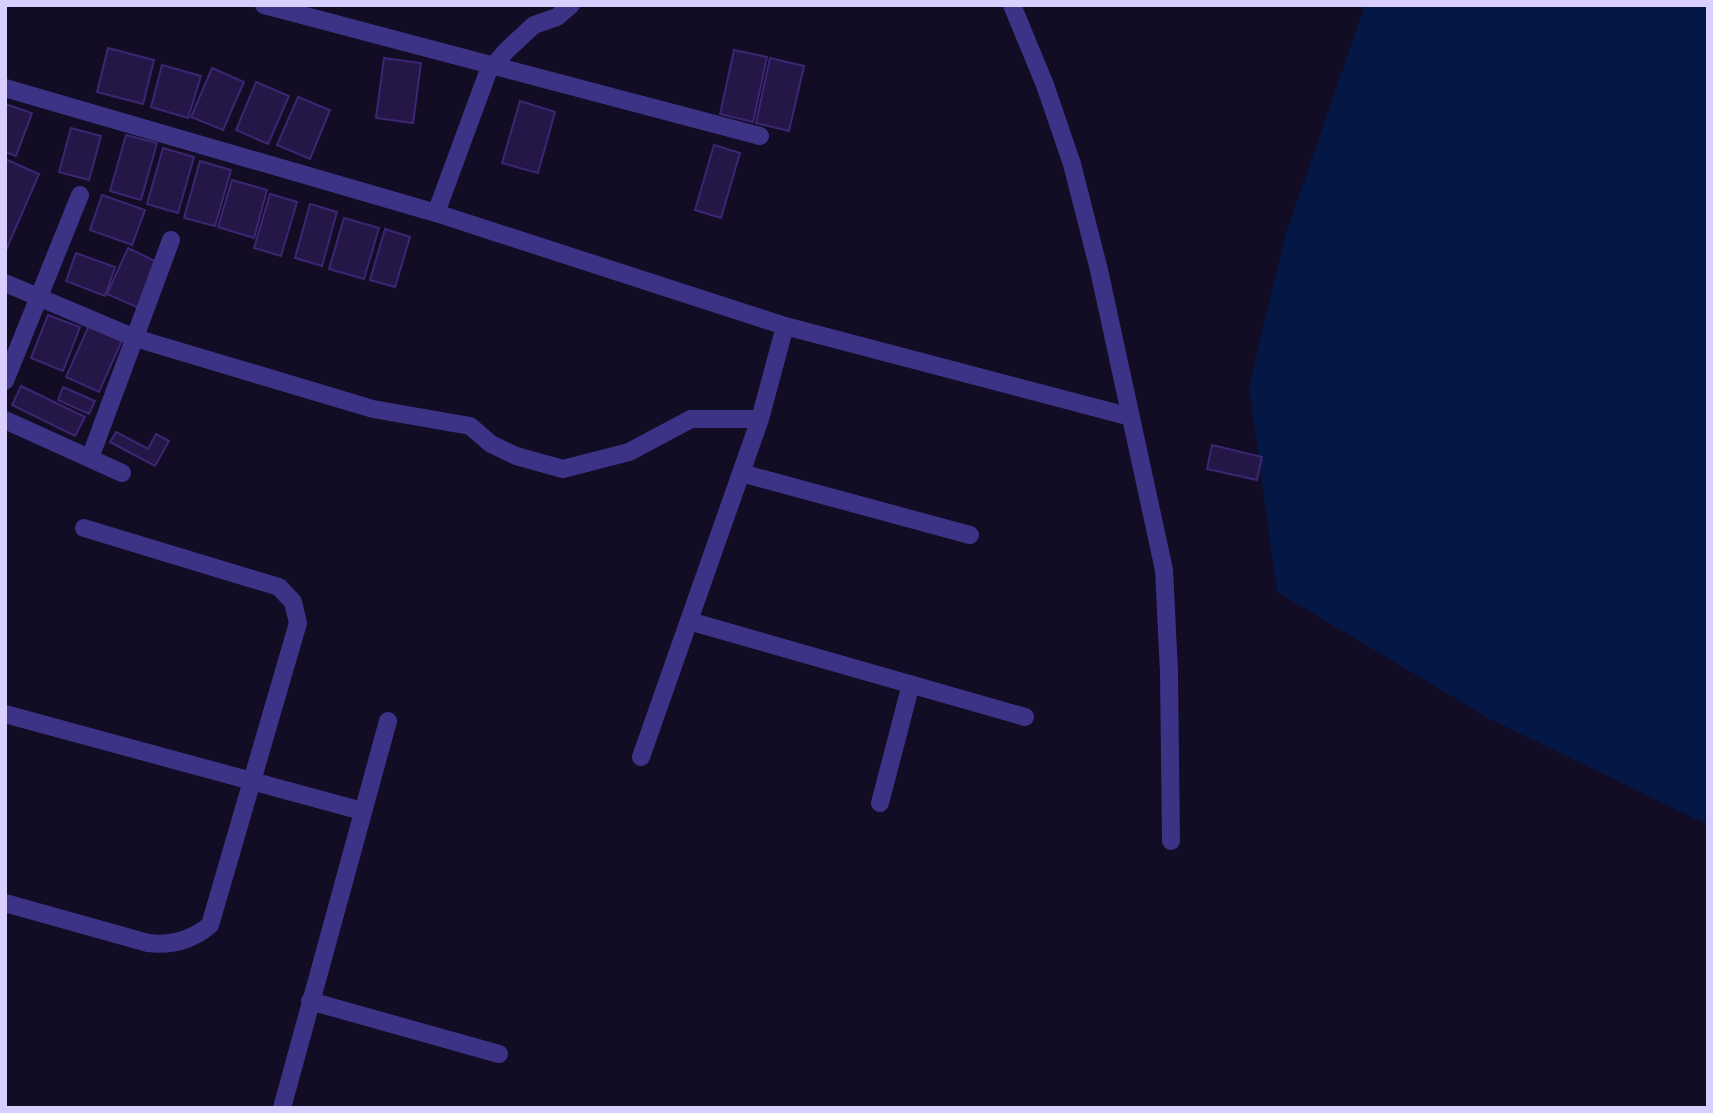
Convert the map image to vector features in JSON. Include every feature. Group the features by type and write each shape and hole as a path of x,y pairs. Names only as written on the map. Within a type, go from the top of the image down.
{"street":[{"path":"264,5 760,136"},
{"path":"436,213 488,72 534,25 557,16 570,5"},
{"path":"1012,5 1045,85 1072,164 1099,270 1164,570 1170,685 1171,841"},
{"path":"5,88 436,213 785,326 1131,416"},
{"path":"5,381 80,195"},
{"path":"90,458 171,240"},
{"path":"5,283 135,338 373,409 470,426 491,444 516,456 563,469 629,452 691,419 760,419"},
{"path":"641,757 760,419 785,326"},
{"path":"5,420 122,473"},
{"path":"741,473 970,535"},
{"path":"5,903 166,946 197,936 210,925 298,623 293,603 279,587 84,528"},
{"path":"689,621 1025,717"},
{"path":"880,803 911,684"},
{"path":"5,714 362,811"},
{"path":"282,1108 388,720"},
{"path":"310,1001 499,1054"}],"water":[{"path":"1365,5 1708,5 1708,825 1488,718 1277,592 1249,387 1285,236"}],"building":[{"path":"108,48 154,60 143,104 97,92"},
{"path":"734,50 767,57 753,122 720,114"},
{"path":"384,58 421,63 413,123 376,118"},
{"path":"770,58 804,66 789,131 756,123"},
{"path":"162,65 201,76 188,118 151,107"},
{"path":"212,68 244,82 223,130 191,117"},
{"path":"256,82 289,96 268,144 236,130"},
{"path":"298,97 330,110 310,159 277,145"},
{"path":"520,101 555,112 538,173 502,163"},
{"path":"5,104 32,113 16,156 5,152"},
{"path":"71,128 101,136 89,180 59,172"},
{"path":"126,135 157,143 141,200 110,191"},
{"path":"714,145 740,153 721,218 695,210"},
{"path":"163,148 194,157 178,213 147,204"},
{"path":"5,159 39,174 7,248 5,247"},
{"path":"200,161 231,170 215,226 184,218"},
{"path":"232,180 267,190 254,238 218,227"},
{"path":"270,194 297,202 281,256 254,248"},
{"path":"102,195 145,210 132,245 90,230"},
{"path":"310,204 337,212 322,266 295,258"},
{"path":"344,218 379,228 364,279 329,269"},
{"path":"385,229 410,237 395,287 370,280"},
{"path":"128,248 161,264 141,309 107,294"},
{"path":"76,253 115,267 105,296 66,281"},
{"path":"48,315 80,327 63,371 31,358"},
{"path":"90,323 123,338 99,392 66,377"},
{"path":"21,386 85,417 75,436 12,405"},
{"path":"63,387 95,401 89,414 58,400"},
{"path":"116,432 148,449 156,434 169,441 155,466 110,442"},
{"path":"1212,445 1262,457 1257,480 1207,469"}]}
